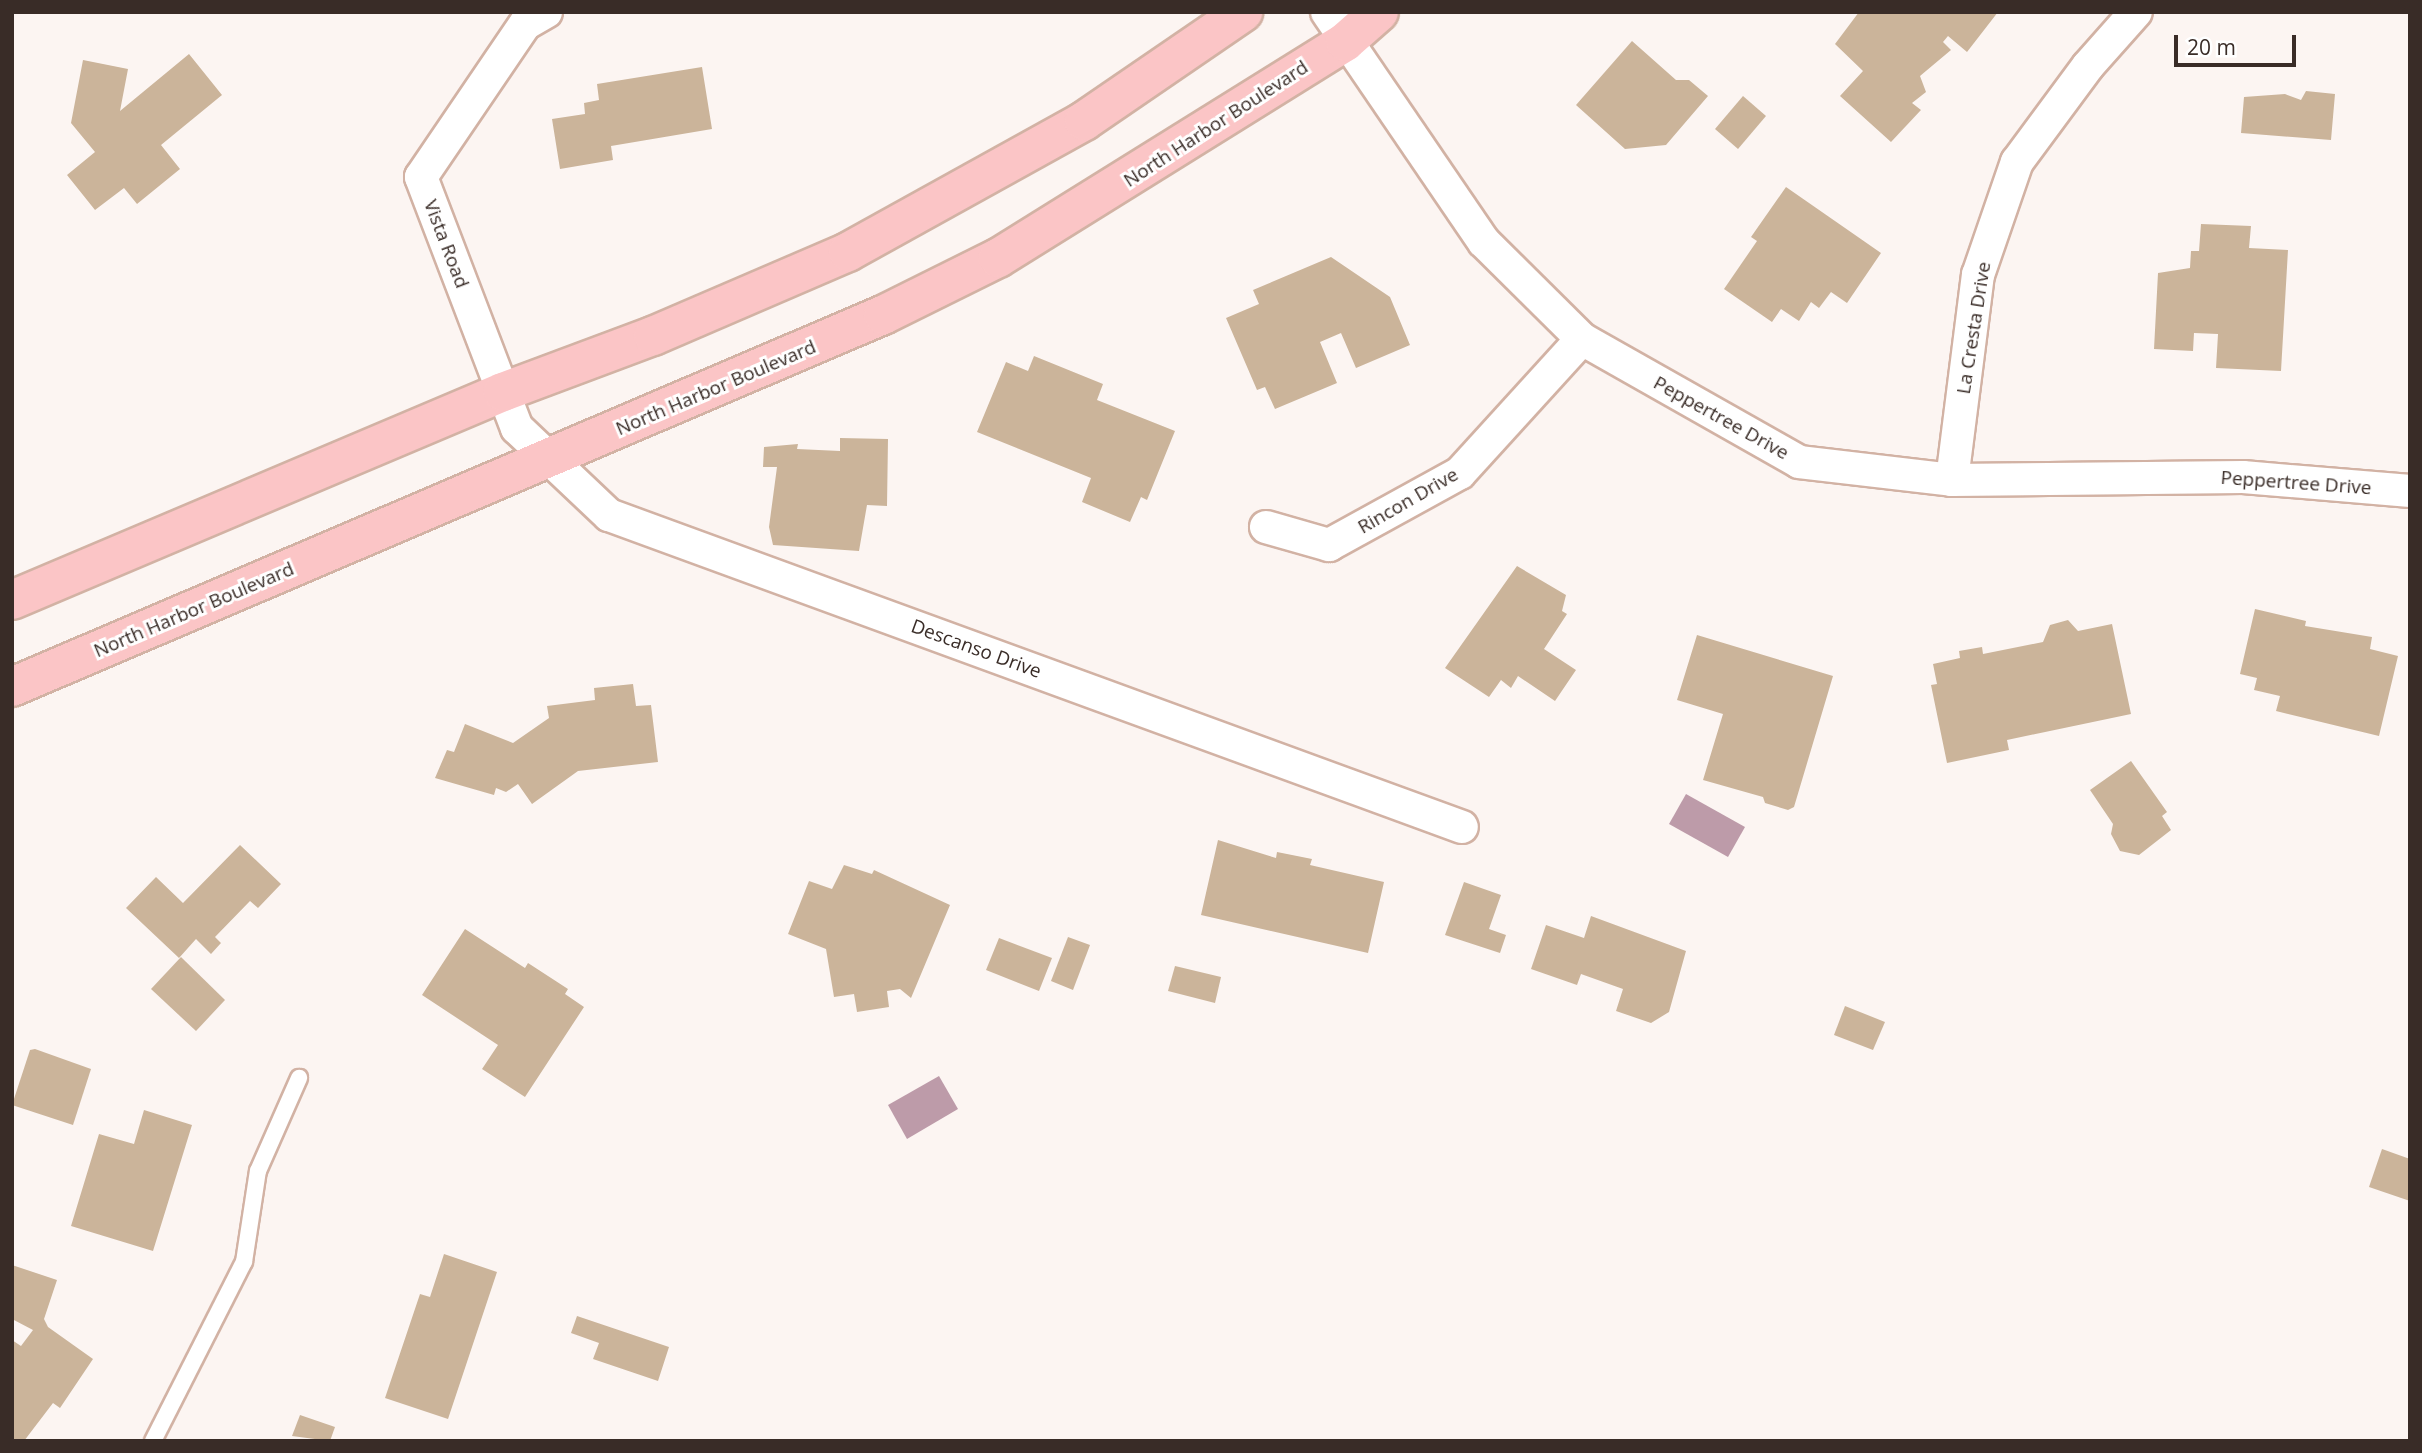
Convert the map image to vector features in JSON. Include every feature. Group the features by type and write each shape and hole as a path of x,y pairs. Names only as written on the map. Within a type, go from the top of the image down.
{"main road":[{"path":"12,600 503,392 653,336 848,253 1084,121 1243,12"},
{"name":"North Harbor Boulevard","path":"12,687 549,460 883,315 998,258 1336,27 1379,12"}],"street":[{"name":"Vista Road","path":"517,428 421,177 525,24 546,12"},
{"name":"La Cresta Drive","path":"1952,480 1978,275 2017,162 2088,66 2136,12"},
{"name":"Peppertree Drive","path":"1336,27 1484,242 1582,339 1800,462 1952,480 2243,477 2410,491"},
{"name":"Rincon Drive","path":"1266,527 1329,545 1460,473 1582,339"},
{"name":"Descanso Drive","path":"517,428 609,515 1462,827"}],"lane":[{"path":"153,1441 244,1262 258,1171 299,1078"}],"shaded area":[{"path":"1686,794 1745,827 1728,857 1669,824"},
{"path":"939,1076 958,1109 907,1139 888,1105"}],"building":[{"path":"1859,12 1998,12 1967,52 1948,36 1943,42 1951,50 1920,76 1926,92 1912,103 1921,110 1891,142 1840,96 1863,71 1835,44"},
{"path":"1632,41 1676,80 1689,80 1708,96 1666,145 1625,149 1576,105"},
{"path":"189,54 222,95 161,145 180,169 137,204 124,188 95,210 67,175 95,152 71,123 83,60 128,69 120,111"},
{"path":"702,67 712,129 611,146 613,160 560,169 552,119 585,114 584,103 599,100 597,84"},
{"path":"2306,91 2335,94 2331,140 2241,133 2244,97 2285,94 2301,100"},
{"path":"1743,96 1766,116 1738,149 1715,129"},
{"path":"1786,187 1881,253 1847,303 1831,292 1819,308 1811,302 1799,321 1781,309 1772,322 1724,289 1757,241 1751,237"},
{"path":"2201,224 2251,226 2249,248 2288,250 2281,371 2216,368 2218,334 2194,333 2193,351 2154,349 2158,273 2190,268 2191,251 2199,251"},
{"path":"1331,257 1390,297 1410,345 1356,368 1341,333 1320,342 1337,383 1275,409 1265,387 1257,390 1226,318 1259,304 1253,290"},
{"path":"1034,356 1103,384 1097,400 1175,431 1147,500 1141,497 1130,522 1082,502 1091,478 977,432 1006,362 1028,371"},
{"path":"840,438 888,439 887,506 867,505 859,551 773,545 769,527 777,467 763,467 764,447 798,444 797,449 840,451"},
{"path":"1517,566 1566,595 1562,611 1567,614 1544,649 1576,670 1555,701 1518,676 1511,688 1501,680 1489,697 1445,668"},
{"path":"2255,609 2306,621 2305,626 2372,637 2370,649 2398,656 2379,736 2276,711 2280,696 2254,690 2257,678 2240,674"},
{"path":"2068,620 2078,631 2112,624 2131,714 2007,740 2009,750 1947,763 1931,685 1937,684 1933,664 1960,658 1959,651 1982,647 1983,654 2043,642 2050,625"},
{"path":"1697,635 1833,676 1794,807 1788,810 1765,803 1763,797 1703,780 1723,714 1677,700"},
{"path":"633,684 636,706 651,705 658,762 578,771 532,804 518,784 506,792 496,788 494,795 435,778 447,750 454,752 465,724 513,743 549,718 547,706 595,700 594,688"},
{"path":"2131,761 2167,812 2162,816 2171,830 2139,855 2120,851 2111,834 2113,824 2090,790"},
{"path":"1218,840 1276,858 1277,852 1312,859 1310,865 1384,882 1368,953 1201,915"},
{"path":"240,845 281,884 258,908 250,901 215,937 221,943 211,954 196,939 179,958 126,908 156,877 183,903"},
{"path":"844,865 872,874 874,870 950,905 911,998 900,989 887,991 889,1007 857,1012 854,994 834,997 826,949 788,934 809,881 832,889"},
{"path":"1464,882 1501,895 1489,929 1506,935 1500,953 1445,935"},
{"path":"1591,916 1686,951 1669,1012 1651,1023 1616,1011 1623,989 1581,974 1577,985 1531,969 1546,925 1584,938"},
{"path":"465,929 525,968 528,963 568,989 565,994 584,1007 525,1097 482,1069 498,1045 422,995"},
{"path":"1068,937 1090,945 1073,990 1051,981"},
{"path":"999,938 1052,958 1039,991 986,970"},
{"path":"181,957 225,1000 196,1031 151,989"},
{"path":"1175,966 1221,977 1215,1003 1168,991"},
{"path":"1845,1006 1885,1022 1873,1050 1834,1035"},
{"path":"35,1049 91,1069 73,1125 12,1105 30,1050"},
{"path":"144,1110 192,1125 153,1251 71,1226 99,1134 134,1144"},
{"path":"2382,1149 2410,1159 2410,1201 2369,1187"},
{"path":"444,1254 497,1272 448,1419 385,1398 420,1294 430,1297"},
{"path":"12,1265 57,1280 44,1319 48,1327 93,1359 60,1408 53,1403 24,1441 12,1441 12,1340 21,1346 33,1330 12,1319"},
{"path":"577,1316 669,1347 658,1381 593,1359 599,1343 571,1333"},
{"path":"300,1415 335,1427 330,1441 292,1436"}]}
